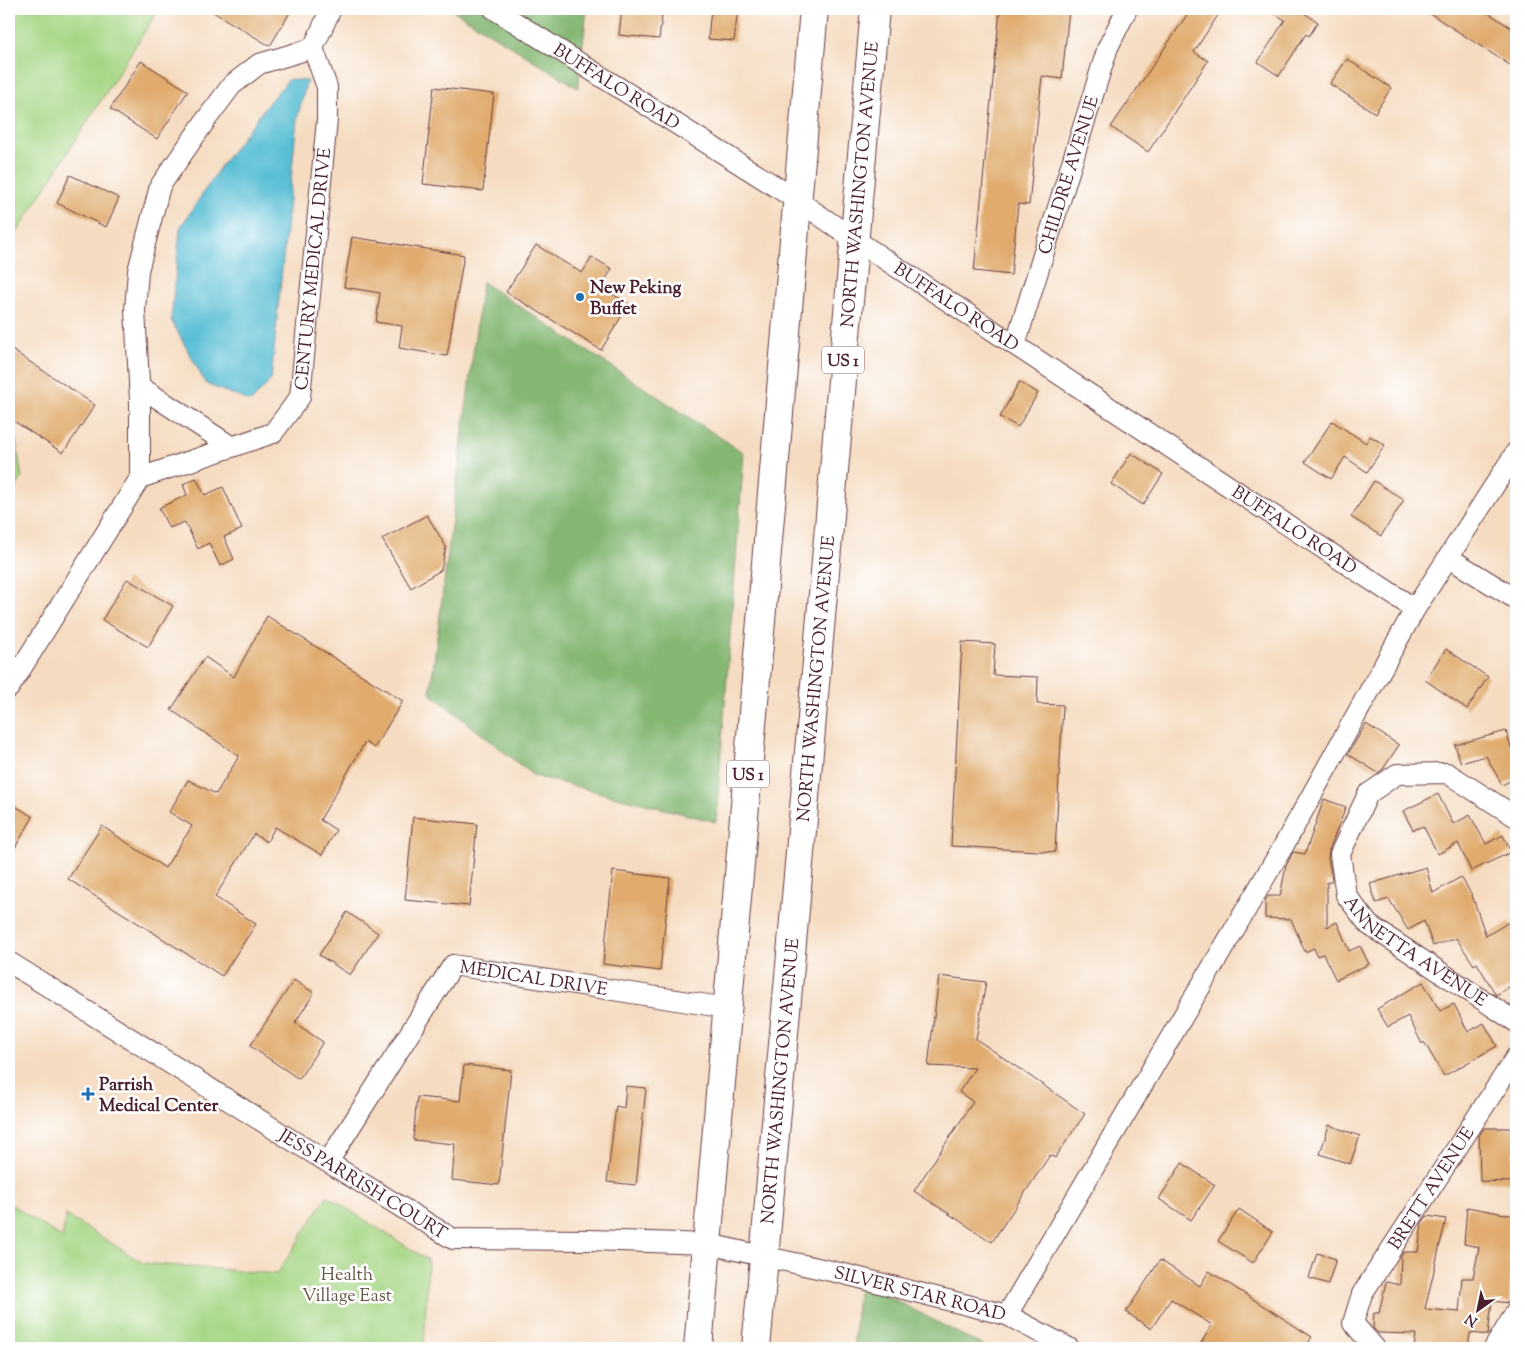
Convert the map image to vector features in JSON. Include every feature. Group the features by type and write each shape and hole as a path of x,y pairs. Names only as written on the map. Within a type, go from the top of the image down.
{"main road":[{"name":"US 1","path":"698,1348 814,9"},
{"name":"NORTH WASHINGTON AVENUE","path":"756,1348 874,9"}],"street":[{"path":"9,688 140,478 139,386 135,310 138,271 160,186 232,85 259,64 313,48 331,9"},
{"name":"BUFFALO ROAD","path":"494,9 797,200 1415,609"},
{"name":"CHILDRE AVENUE","path":"1015,345 1108,47 1127,9"},
{"name":"CENTURY MEDICAL DRIVE","path":"140,478 274,432 300,397 327,120 327,87 313,48"},
{"path":"139,386 232,448"},
{"path":"1007,1315 1284,845 1415,609 1516,452"},
{"path":"1449,558 1516,599"},
{"name":"ANNETTA AVENUE","path":"1516,816 1447,773 1397,774 1368,794 1340,854 1346,895 1369,925 1516,1022"},
{"name":"JESS PARRISH COURT","path":"9,962 290,1140 453,1239 590,1240 708,1244 764,1256"},
{"name":"MEDICAL DRIVE","path":"328,1162 453,965 727,1008"},
{"name":"BRETT AVENUE","path":"1375,1348 1353,1324 1362,1294 1516,1057"},
{"name":"SILVER STAR ROAD","path":"764,1256 1007,1315 1069,1348"},
{"path":"1494,1348 1516,1312"}],"green space":[{"path":"9,9 159,9 9,245"},
{"path":"451,9 587,9 578,88"},
{"path":"482,282 744,453 716,822 534,776 430,693"},
{"path":"9,418 13,422 22,478 9,498"},
{"name":"Health Village East","path":"327,1196 428,1260 424,1348 9,1348 9,1203 62,1238 66,1215 143,1263 277,1274"},
{"path":"859,1281 987,1348 853,1348"}],"water":[{"path":"289,79 307,81 297,119 271,380 251,402 206,384 171,320 180,228 222,164"}],"building":[{"path":"208,9 292,9 270,46"},
{"path":"622,9 663,9 659,39 619,35"},
{"path":"711,9 738,9 734,41 708,39"},
{"path":"1000,9 1069,9 1062,79 1042,76 1029,205 1018,204 1011,275 974,271"},
{"path":"1191,9 1222,9 1194,52 1208,61 1148,152 1111,127"},
{"path":"1267,9 1298,9 1318,22 1309,36 1306,34 1279,76 1258,62 1285,20"},
{"path":"1423,9 1482,9 1516,31 1516,69"},
{"path":"1347,59 1391,88 1375,113 1330,84"},
{"path":"141,61 188,91 157,139 110,109"},
{"path":"434,87 494,94 483,191 423,184"},
{"path":"70,175 119,198 106,227 57,203"},
{"path":"352,237 464,255 447,356 399,348 402,326 376,322 380,293 344,287"},
{"path":"536,245 582,273 592,257 612,269 601,287 629,304 601,350 506,292"},
{"path":"9,348 95,405 63,453 9,418"},
{"path":"1019,382 1038,393 1018,427 1000,417"},
{"path":"1332,421 1366,443 1370,436 1385,445 1367,472 1345,457 1331,479 1305,462"},
{"path":"1131,453 1163,474 1143,505 1111,484"},
{"path":"196,478 205,495 223,487 242,529 224,537 234,559 220,566 209,543 198,549 185,522 169,528 159,508 187,495 183,484"},
{"path":"1374,481 1404,500 1381,536 1351,517"},
{"path":"427,515 446,547 441,570 411,588 382,539"},
{"path":"127,579 173,606 148,647 102,620"},
{"path":"267,616 403,701 374,748 365,742 320,820 336,830 322,855 275,827 267,842 254,834 215,897 256,924 222,976 68,879 102,826 165,868 192,826 169,812 188,780 216,794 239,756 171,710 205,657 234,677"},
{"path":"962,642 995,644 993,675 1038,677 1037,704 1063,705 1055,852 951,846"},
{"path":"1446,649 1488,677 1467,709 1425,680"},
{"path":"1366,724 1399,745 1383,769 1378,773 1348,754"},
{"path":"1506,731 1516,765 1516,778 1502,785 1486,756 1461,763 1455,745"},
{"path":"1438,794 1453,824 1470,815 1486,844 1503,835 1511,852 1471,871 1458,843 1438,854 1423,826 1413,830 1403,811"},
{"path":"1324,799 1346,807 1329,850 1328,858 1332,879 1331,882 1327,882 1327,927 1337,922 1349,951 1360,946 1369,964 1336,980 1323,954 1317,956 1314,948 1305,952 1291,919 1265,918 1265,901 1268,896 1280,896 1286,866 1293,852 1305,854"},
{"path":"9,802 33,817 9,858"},
{"path":"413,817 477,824 469,906 405,900"},
{"path":"1426,867 1433,893 1461,877 1472,895 1486,936 1509,922 1516,934 1516,983 1496,995 1477,963 1474,965 1456,938 1433,946 1424,921 1408,930 1389,899 1376,903 1370,884"},
{"path":"613,871 670,878 660,971 603,964"},
{"path":"347,912 378,933 350,975 319,955"},
{"path":"939,976 986,982 976,1039 1085,1114 1055,1158 1050,1155 992,1242 914,1191 973,1102 959,1092 975,1068 928,1066"},
{"path":"294,980 314,993 295,1023 323,1042 299,1079 250,1046"},
{"path":"1423,982 1440,1011 1454,1004 1468,1032 1484,1023 1497,1046 1444,1076 1424,1042 1422,1044 1408,1016 1388,1027 1377,1009"},
{"path":"464,1065 511,1070 499,1185 452,1180 455,1144 413,1140 417,1097 460,1101"},
{"path":"626,1086 646,1088 636,1185 607,1182 616,1106 624,1108"},
{"path":"1329,1125 1360,1136 1350,1164 1320,1154"},
{"path":"1484,1128 1516,1128 1516,1151 1513,1151 1513,1182 1480,1181 1479,1136"},
{"path":"1182,1163 1215,1185 1191,1220 1159,1199"},
{"path":"1467,1207 1516,1216 1516,1273 1511,1272 1509,1303 1492,1301 1488,1335 1470,1333 1468,1348 1414,1348 1416,1334 1378,1333 1373,1328 1374,1313 1379,1313 1386,1282 1400,1285 1401,1256 1404,1252 1418,1252 1422,1223 1427,1216 1446,1219 1425,1309 1459,1312 1462,1278 1473,1278 1479,1247 1464,1244"},
{"path":"1239,1209 1273,1232 1253,1263 1218,1241"},
{"path":"1317,1253 1336,1259 1328,1284 1309,1278"},
{"path":"1160,1260 1200,1286 1209,1271 1312,1337 1305,1348 1198,1348 1212,1325 1171,1299 1151,1329 1126,1312"}],"place":[{"name":"New Peking Buffet","path":"580,297"},
{"name":"Parrish Medical Center","path":"88,1094"}]}
